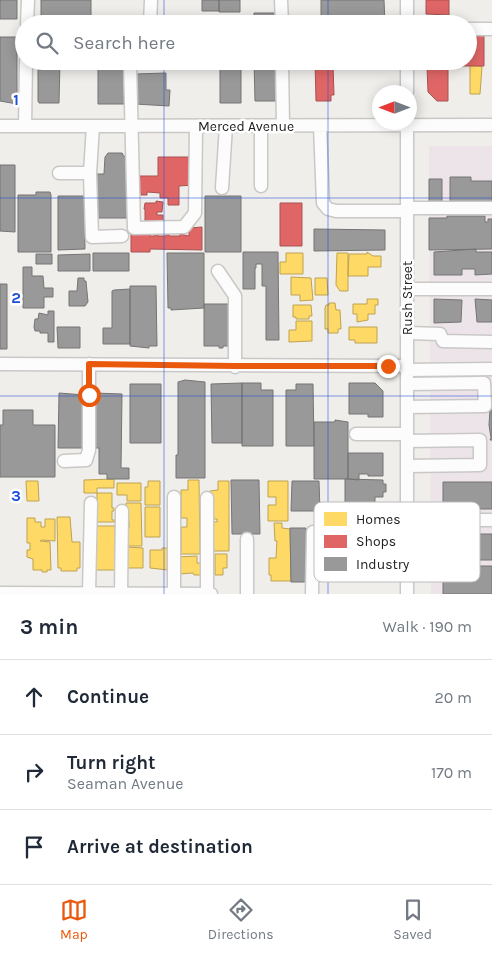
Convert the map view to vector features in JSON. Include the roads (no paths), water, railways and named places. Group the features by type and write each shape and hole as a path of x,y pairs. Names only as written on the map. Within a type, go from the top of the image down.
{"street":[{"path":"27,15 28,0"},
{"path":"150,15 151,0"},
{"path":"281,0 282,15"},
{"path":"407,0 407,15"},
{"path":"477,29 492,29"},
{"path":"25,126 26,70"},
{"path":"130,70 134,227 184,227 195,213 196,126"},
{"path":"282,70 284,126"},
{"path":"407,70 407,85"},
{"name":"Merced Avenue","path":"417,124 492,125"},
{"name":"Merced Avenue","path":"0,126 372,125"},
{"path":"93,126 90,173 92,237 122,236"},
{"path":"222,188 226,126"},
{"path":"261,126 261,186"},
{"path":"320,126 323,203 328,209 336,211 492,208"},
{"name":"Rush Street","path":"407,130 408,502"},
{"path":"60,173 90,173"},
{"path":"218,271 235,296 235,366"},
{"path":"407,289 492,289"},
{"path":"407,333 440,334 443,341 492,342"},
{"path":"0,364 492,369"},
{"path":"64,461 86,460 89,450 89,364"},
{"path":"407,384 484,383 485,406 407,407"},
{"path":"356,434 407,438 480,440 480,465 407,466"},
{"path":"174,497 174,594"},
{"path":"0,593 209,594 207,498"},
{"path":"88,593 90,503"},
{"path":"121,594 122,510"},
{"path":"312,594 311,558 313,532"},
{"path":"247,539 247,594"}]}
